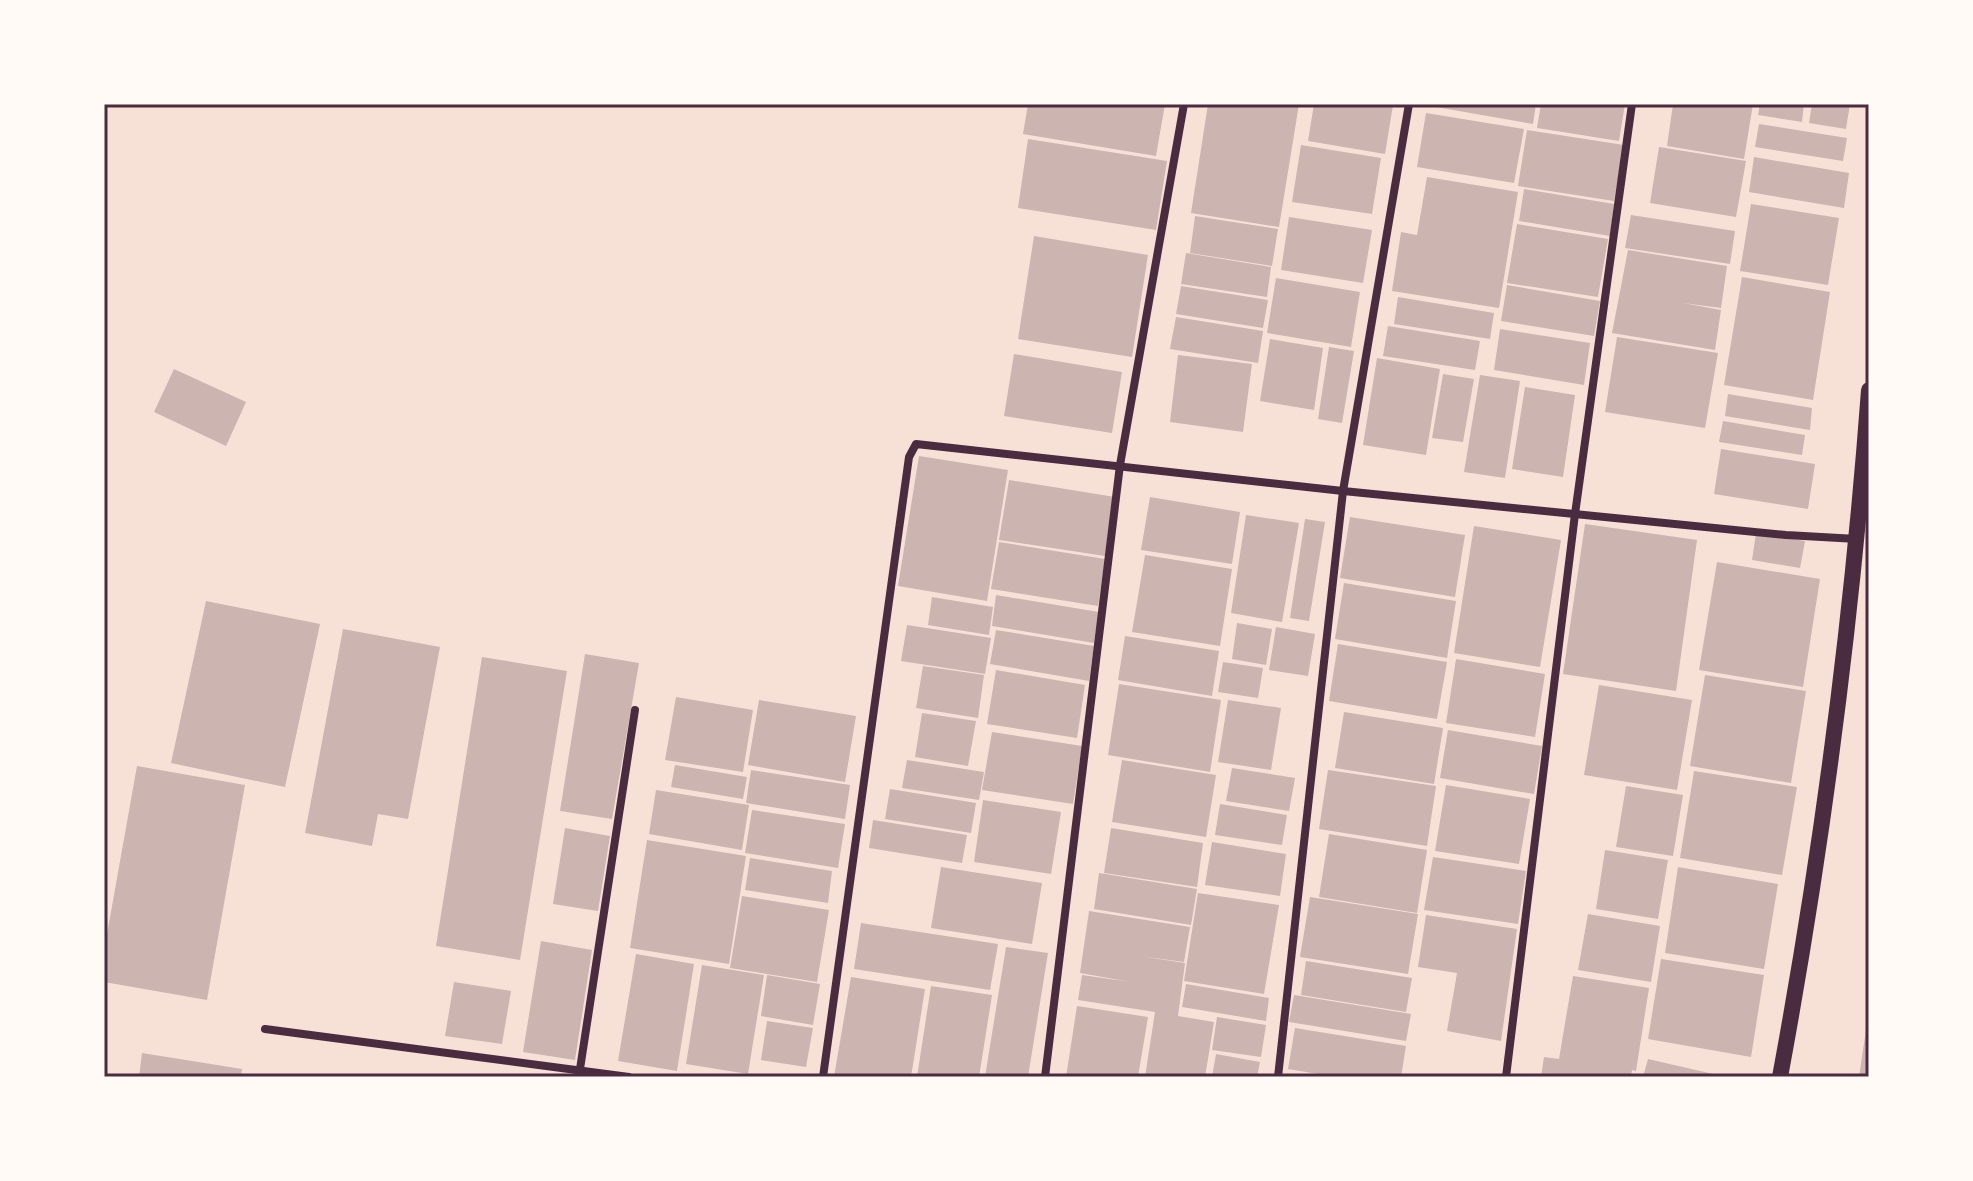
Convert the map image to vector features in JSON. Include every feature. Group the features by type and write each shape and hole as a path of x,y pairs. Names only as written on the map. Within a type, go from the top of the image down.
{"main road":[{"path":"1780,1077 1797,987 1826,787 1858,539 1869,390"}],"street":[{"path":"1045,1077 1120,465 1184,104"},
{"path":"1278,1077 1343,491 1409,104"},
{"path":"1506,1077 1575,514 1632,104"},
{"path":"823,1077 909,457 916,444 1343,491 1786,535 1858,539"},
{"path":"580,1069 635,710"},
{"path":"265,1029 629,1077"}],"building":[{"path":"1028,104 1165,104 1156,156 1023,134"},
{"path":"1208,104 1299,104 1279,227 1191,213"},
{"path":"1314,104 1393,105 1385,154 1308,141"},
{"path":"1419,104 1536,104 1533,124"},
{"path":"1541,104 1625,104 1619,141 1537,128"},
{"path":"1673,104 1753,104 1744,159 1667,146"},
{"path":"1760,104 1804,104 1802,122 1758,115"},
{"path":"1812,104 1850,104 1846,129 1809,123"},
{"path":"1426,113 1524,129 1514,183 1417,167"},
{"path":"1759,124 1847,138 1843,161 1755,147"},
{"path":"1527,130 1624,145 1614,201 1518,186"},
{"path":"1028,139 1167,161 1156,230 1018,208"},
{"path":"1301,145 1381,158 1372,214 1292,202"},
{"path":"1659,147 1746,161 1736,217 1650,203"},
{"path":"1754,157 1849,173 1844,208 1749,192"},
{"path":"1427,177 1518,192 1499,308 1392,291 1401,232 1417,235"},
{"path":"1524,189 1614,204 1610,236 1519,221"},
{"path":"1751,204 1839,218 1828,285 1740,271"},
{"path":"1631,215 1735,231 1730,264 1625,248"},
{"path":"1195,216 1278,229 1272,266 1190,253"},
{"path":"1289,217 1372,230 1363,283 1281,270"},
{"path":"1517,224 1608,239 1598,297 1507,283"},
{"path":"1034,236 1148,255 1132,357 1018,339"},
{"path":"1628,250 1727,266 1721,308 1683,303 1721,310 1715,350 1612,333"},
{"path":"1186,253 1271,267 1267,297 1181,284"},
{"path":"1742,277 1830,292 1813,400 1724,385"},
{"path":"1276,278 1360,292 1351,347 1267,333"},
{"path":"1507,285 1600,301 1594,336 1501,321"},
{"path":"1181,286 1268,300 1263,328 1176,314"},
{"path":"1398,297 1494,313 1490,339 1394,324"},
{"path":"1176,317 1263,331 1258,363 1170,349"},
{"path":"1388,326 1480,341 1475,370 1383,356"},
{"path":"1500,329 1590,343 1584,385 1494,370"},
{"path":"1617,337 1718,353 1705,428 1605,412"},
{"path":"1270,339 1323,348 1314,410 1260,401"},
{"path":"1329,347 1354,351 1342,423 1318,419"},
{"path":"1014,354 1122,372 1112,433 1004,416"},
{"path":"1178,355 1252,364 1243,432 1170,422"},
{"path":"1377,358 1440,369 1426,455 1363,445"},
{"path":"174,369 246,402 226,446 154,412"},
{"path":"1443,374 1474,379 1463,442 1432,438"},
{"path":"1480,375 1520,381 1505,478 1464,472"},
{"path":"1525,387 1575,395 1563,477 1512,469"},
{"path":"1728,394 1812,408 1810,430 1725,416"},
{"path":"1723,421 1805,435 1802,455 1719,442"},
{"path":"1721,449 1815,464 1808,509 1714,494"},
{"path":"919,456 1008,470 987,601 898,586"},
{"path":"1009,480 1115,497 1105,556 999,540"},
{"path":"1150,497 1240,512 1232,564 1141,550"},
{"path":"1246,515 1299,523 1282,622 1231,613"},
{"path":"1350,517 1465,535 1455,597 1340,578"},
{"path":"1305,519 1325,522 1309,621 1290,618"},
{"path":"1585,524 1697,540 1676,691 1563,674"},
{"path":"1474,526 1561,540 1540,667 1454,653"},
{"path":"1756,533 1805,541 1800,568 1752,560"},
{"path":"999,542 1105,559 1098,606 991,589"},
{"path":"1145,555 1232,569 1220,646 1132,632"},
{"path":"1717,562 1820,579 1803,687 1699,670"},
{"path":"1344,583 1456,601 1447,658 1335,639"},
{"path":"996,595 1099,612 1094,643 992,626"},
{"path":"932,597 993,607 989,635 928,625"},
{"path":"206,601 320,624 285,787 171,763"},
{"path":"1237,623 1272,629 1266,665 1232,659"},
{"path":"907,625 991,638 985,674 901,661"},
{"path":"1276,627 1315,634 1308,676 1269,670"},
{"path":"343,629 440,647 408,819 378,814 372,846 305,833"},
{"path":"996,630 1094,646 1089,681 990,664"},
{"path":"1125,636 1219,651 1212,696 1118,680"},
{"path":"1338,644 1447,662 1437,719 1329,701"},
{"path":"585,654 639,663 612,819 560,811"},
{"path":"482,657 567,671 520,960 436,946"},
{"path":"1456,659 1545,674 1535,737 1446,723"},
{"path":"1223,662 1263,668 1258,698 1218,692"},
{"path":"923,666 984,675 978,718 916,708"},
{"path":"996,670 1085,685 1077,738 987,724"},
{"path":"1705,675 1806,691 1791,783 1690,766"},
{"path":"1119,684 1221,700 1210,772 1108,755"},
{"path":"1599,685 1692,700 1677,790 1584,775"},
{"path":"676,697 753,710 743,772 665,760"},
{"path":"759,700 856,716 845,782 748,765"},
{"path":"1228,700 1281,708 1271,770 1218,762"},
{"path":"1344,712 1443,728 1434,784 1335,768"},
{"path":"922,713 976,721 968,766 915,757"},
{"path":"1448,730 1542,746 1534,794 1440,778"},
{"path":"992,732 1082,746 1073,804 982,790"},
{"path":"907,760 984,772 979,800 902,788"},
{"path":"1122,760 1216,775 1206,837 1112,822"},
{"path":"675,765 747,777 743,799 671,787"},
{"path":"137,766 245,785 207,1000 104,982 104,951"},
{"path":"1232,768 1295,778 1289,811 1226,801"},
{"path":"751,770 850,785 845,819 746,803"},
{"path":"1328,770 1436,786 1427,846 1319,829"},
{"path":"1694,771 1797,787 1782,875 1680,858"},
{"path":"1446,785 1530,799 1519,864 1435,851"},
{"path":"1626,786 1683,795 1673,856 1616,847"},
{"path":"890,789 976,803 971,833 885,819"},
{"path":"656,790 749,805 742,850 649,834"},
{"path":"983,800 1061,812 1051,874 974,862"},
{"path":"1220,804 1287,815 1282,845 1215,835"},
{"path":"752,810 845,824 838,868 745,853"},
{"path":"873,820 967,835 962,863 869,848"},
{"path":"565,828 610,836 598,911 553,904"},
{"path":"1111,828 1203,843 1197,887 1104,873"},
{"path":"1329,834 1427,850 1417,913 1319,897"},
{"path":"647,840 746,856 729,964 630,948"},
{"path":"1212,842 1286,854 1280,896 1205,885"},
{"path":"1605,850 1668,860 1658,919 1596,909"},
{"path":"1433,857 1526,871 1518,924 1424,910"},
{"path":"750,858 832,871 828,903 745,890"},
{"path":"941,867 1042,883 1032,944 931,928"},
{"path":"1678,867 1778,884 1764,969 1665,953"},
{"path":"1099,873 1197,889 1191,925 1094,909"},
{"path":"1198,893 1279,905 1264,994 1184,981"},
{"path":"742,896 829,910 817,982 730,968"},
{"path":"1310,897 1418,914 1408,974 1300,957"},
{"path":"1089,911 1190,927 1184,962 1140,956 1185,963 1178,1016 1214,1022 1205,1077 1145,1077 1155,1012 1078,1000 1082,975 1131,982 1080,973"},
{"path":"1588,914 1660,926 1651,982 1578,970"},
{"path":"1426,915 1517,929 1501,1041 1447,1031 1457,973 1418,967"},
{"path":"861,923 998,944 990,990 854,969"},
{"path":"541,941 592,950 575,1060 523,1052"},
{"path":"1006,947 1048,953 1028,1077 985,1077"},
{"path":"636,954 694,964 677,1071 618,1061"},
{"path":"1661,959 1764,975 1751,1057 1648,1039"},
{"path":"1306,961 1412,978 1406,1012 1301,995"},
{"path":"702,965 764,975 748,1074 686,1064"},
{"path":"767,975 820,984 813,1025 761,1016"},
{"path":"1573,976 1649,988 1636,1071 1632,1070 1631,1077 1541,1077 1544,1057 1559,1059"},
{"path":"851,977 925,989 911,1077 834,1077"},
{"path":"454,982 511,991 502,1044 445,1036"},
{"path":"1186,984 1269,998 1266,1021 1182,1007"},
{"path":"931,986 992,995 979,1077 917,1077"},
{"path":"1294,995 1411,1014 1406,1041 1289,1022"},
{"path":"1077,1006 1148,1017 1138,1077 1066,1077"},
{"path":"1217,1017 1266,1025 1261,1057 1212,1050"},
{"path":"767,1021 813,1028 806,1067 761,1060"},
{"path":"1867,1023 1869,1077 1859,1077"},
{"path":"1295,1028 1406,1046 1401,1077 1336,1077 1288,1069"},
{"path":"142,1053 242,1069 241,1077 139,1077"},
{"path":"1216,1054 1260,1062 1257,1077 1212,1077"},
{"path":"1648,1059 1722,1076 1722,1077 1643,1077"}]}
